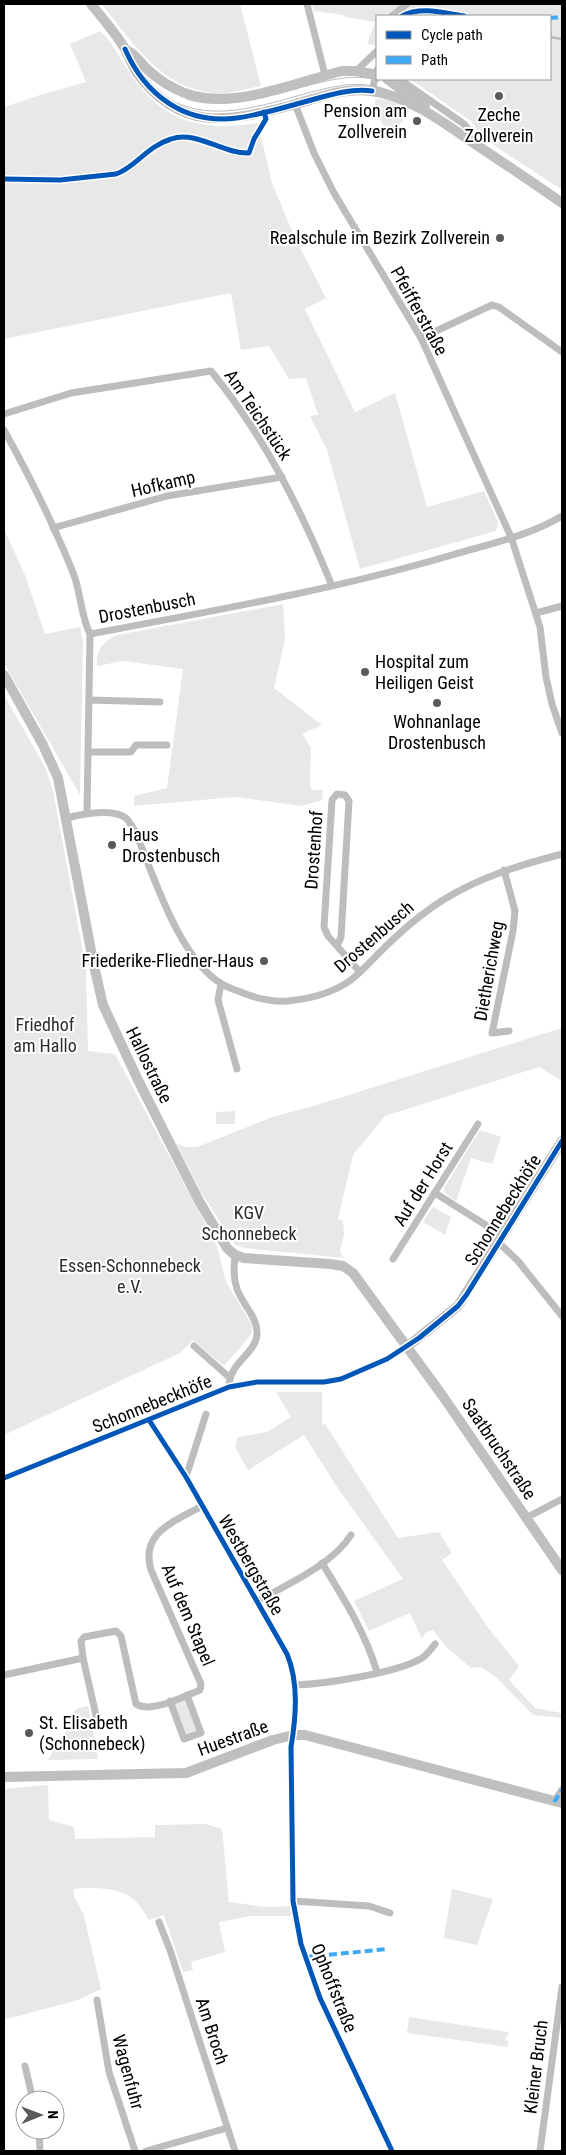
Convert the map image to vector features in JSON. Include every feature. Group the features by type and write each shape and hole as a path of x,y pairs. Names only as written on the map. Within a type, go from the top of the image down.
{"main road":[{"path":"91,4 125,49 136,72 150,88 175,109 187,114 220,119 236,118 348,92 372,91 402,101 440,122 562,203"},
{"path":"125,49 132,53 158,78 173,88 192,96 220,100 238,98 325,75 356,70 376,73"},
{"path":"387,80 419,102 440,122"},
{"name":"Hallostraße","path":"4,675 58,778 103,1005 186,1178 221,1240 235,1255"},
{"name":"Schonnebeckhöfe","path":"408,1346 458,1306 562,1140"},
{"path":"235,1255 244,1258 343,1266 353,1273 408,1346"},
{"name":"Saatbruchstraße","path":"408,1346 562,1570"},
{"name":"Huestraße","path":"4,1777 186,1772 273,1740 293,1735 305,1735 558,1802"}],"street":[{"path":"307,4 325,75"},
{"path":"393,15 407,4"},
{"path":"356,70 376,52"},
{"path":"372,91 376,77"},
{"path":"400,80 464,124 487,152"},
{"name":"Pfeifferstraße","path":"295,104 314,152 334,193 421,338 511,537 540,627 548,684 562,733"},
{"path":"421,338 492,305 499,307 562,352"},
{"name":"Am Teichstück","path":"4,414 71,393 211,371 260,439 282,477 309,529 332,586"},
{"path":"4,430 54,528 78,587 84,622 90,634"},
{"name":"Hofkamp","path":"54,528 167,496 282,477"},
{"name":"Drostenbusch","path":"87,813 90,634 278,599 421,564 511,537 542,526 562,516"},
{"path":"536,613 562,606"},
{"path":"89,700 160,702"},
{"path":"88,752 131,752 136,745 168,745"},
{"name":"Drostenhof","path":"337,946 341,936 349,801 345,795 337,794 332,800 324,927 328,936 360,972"},
{"name":"Drostenbusch","path":"66,818 87,813 115,814 128,820 135,831 171,919 195,958 221,984 254,998 274,1002 320,994 338,987 360,972 410,924 440,901 469,884 504,870 562,854"},
{"name":"Dietherichweg","path":"504,870 514,911 512,932 492,1033 509,1031"},
{"path":"221,984 218,1000 237,1069"},
{"name":"Auf der Horst","path":"393,1259 478,1124"},
{"name":"Schonnebeckhöfe","path":"435,1193 501,1239"},
{"path":"501,1239 562,1316"},
{"path":"229,1387 229,1377 235,1366 255,1343 257,1336 255,1322 237,1290 233,1273 235,1255"},
{"path":"194,1346 229,1377"},
{"name":"Schonnebeckhöfe","path":"4,1478 229,1387 257,1382 324,1382 341,1378 387,1359 408,1346"},
{"path":"186,1477 206,1414"},
{"name":"Westbergstraße","path":"149,1420 186,1477 287,1654 294,1674 295,1685 293,1735"},
{"path":"526,1518 562,1499"},
{"name":"Auf dem Stapel","path":"187,1695 200,1690 201,1684 151,1570 148,1554 149,1546 160,1531 202,1506"},
{"path":"256,1602 322,1563 343,1548 351,1536"},
{"path":"322,1563 358,1621 370,1647 377,1672"},
{"path":"98,1724 83,1658 81,1641 84,1637 116,1631 121,1636 136,1704 141,1708 153,1708 170,1701 187,1695 201,1733 184,1739 170,1701"},
{"path":"295,1685 315,1684 410,1664 424,1658 435,1644"},
{"path":"4,1675 83,1658"},
{"name":"Ophoffstraße","path":"293,1735 291,1747 293,1901 301,1944 316,1990 392,2151"},
{"name":"Huestraße","path":"558,1802 562,1790"},
{"path":"293,1901 369,1906 390,1912"},
{"name":"Am Broch","path":"159,1922 170,1950 235,2151"},
{"name":"Kleiner Bruch","path":"540,2151 562,1987"},
{"name":"Wagenfuhr","path":"97,2000 109,2072 135,2151"},
{"path":"25,2066 31,2090"},
{"path":"146,2151 227,2128"}],"green space":[{"path":"102,4 240,4 261,86 233,92 216,93 197,90 180,83 164,74 150,62"},
{"name":"Zeche Zollverein","path":"312,4 562,4 562,190 483,138 471,121 411,80 551,80 551,15 376,15 376,46 367,44 375,22 314,11"},
{"path":"100,31 139,86 152,100 167,111 182,119 199,124 237,126 258,123 272,183 295,238 326,298 305,309 355,412 395,393 427,507 484,491 498,522 496,531 360,569 327,450 310,416 318,415 306,378 289,379 269,346 241,350 231,293 4,339 4,107 86,82 70,44"},
{"path":"375,99 388,100 410,109 390,139 375,109"},
{"path":"4,529 25,575 45,634 80,627 83,643 80,795 4,663"},
{"path":"283,604 285,639 274,688 322,725 302,734 311,748 310,786 312,790 323,790 322,800 302,806 235,797 134,806 134,796 167,788 183,669 123,661 97,666 97,656 101,647 117,635"},
{"path":"4,695 45,767 53,791 86,968 88,1051 115,1054 217,1246 226,1282 252,1325 251,1335 224,1366 193,1340 180,1353 4,1435"},
{"name":"KGV Schonnebeck","path":"562,1028 562,1081 539,1067 385,1116 353,1155 338,1219 343,1220 344,1234 340,1252 344,1258 244,1248 235,1245 201,1192 176,1143 185,1147 197,1147 272,1117 317,1105"},
{"path":"235,1111 235,1124 216,1124 216,1112"},
{"path":"480,1130 501,1137 492,1164 471,1158 456,1201 445,1193 444,1188"},
{"path":"433,1207 451,1217 445,1235 423,1222"},
{"path":"276,1392 322,1392 322,1425 325,1424 398,1538 439,1532 452,1553 442,1560 489,1629 519,1666 509,1680 535,1708 562,1713 562,1718 533,1715 496,1677 481,1667 471,1668 447,1648 433,1630 425,1633 422,1639 410,1613 369,1631 354,1601 403,1579 337,1487 304,1435 248,1470 235,1447 238,1437 267,1432 291,1417"},
{"path":"186,1698 199,1732 185,1737 172,1702"},
{"path":"88,1706 98,1759 48,1760 56,1746 55,1741 66,1739 65,1727 76,1709"},
{"path":"48,1785 49,1820 74,1827 75,1839 155,1837 155,1825 205,1824 222,1829 229,1902 266,1907 290,1906 291,1916 251,1916 219,1922 225,1952 191,1962 193,1970 183,1972 164,1915 149,1920 135,1900 126,1894 96,1888 74,1889 74,1896 84,1916 101,1989 78,2000 11,2018 4,2018 4,1789"},
{"path":"452,1889 493,1899 477,1945 444,1938"},
{"path":"409,2017 508,2032 508,2037 506,2036 505,2040 508,2041 508,2047 407,2033"}],"waterway":[{"path":"551,37 562,39"}],"tram line":[{"path":"87,4 147,82 164,96 182,105 200,110 238,110 337,86 358,84 379,87 407,101 562,208"},
{"path":"186,99 220,104 254,99 343,78 358,77 379,81"}],"marked path":[{"path":"551,18 562,17"},
{"path":"554,1802 562,1790"},
{"path":"305,1957 388,1949"}],"cycle path":[{"path":"404,15 417,11 458,15"},
{"path":"125,49 133,65 156,93 169,103 200,117 218,119 237,118 338,93 363,90 372,91"},
{"path":"4,179 60,180 116,174 130,167 155,147 180,137 200,140 229,150 249,153 254,139 266,119 264,112"},
{"path":"4,1478 229,1387 257,1382 324,1382 341,1379 387,1359 419,1338 458,1306 562,1141"},
{"path":"149,1420 186,1477 287,1654 291,1665 295,1688 291,1747 293,1901 301,1944 320,1998 392,2151"}],"place":[{"name":"Zeche Zollverein","path":"499,96"},
{"name":"Pension am Zollverein","path":"417,121"},
{"name":"Realschule im Bezirk Zollverein","path":"500,238"},
{"name":"Hospital zum Heiligen Geist","path":"365,672"},
{"name":"Wohnanlage Drostenbusch","path":"437,703"},
{"name":"Haus Drostenbusch","path":"112,845"},
{"name":"Friederike-Fliedner-Haus","path":"264,961"},
{"name":"St. Elisabeth (Schonnebeck)","path":"29,1733"}],"park label":[{"name":"Friedhof am Hallo","path":"45,1035"},
{"name":"Essen-Schonnebeck e.V.","path":"130,1276"}]}
